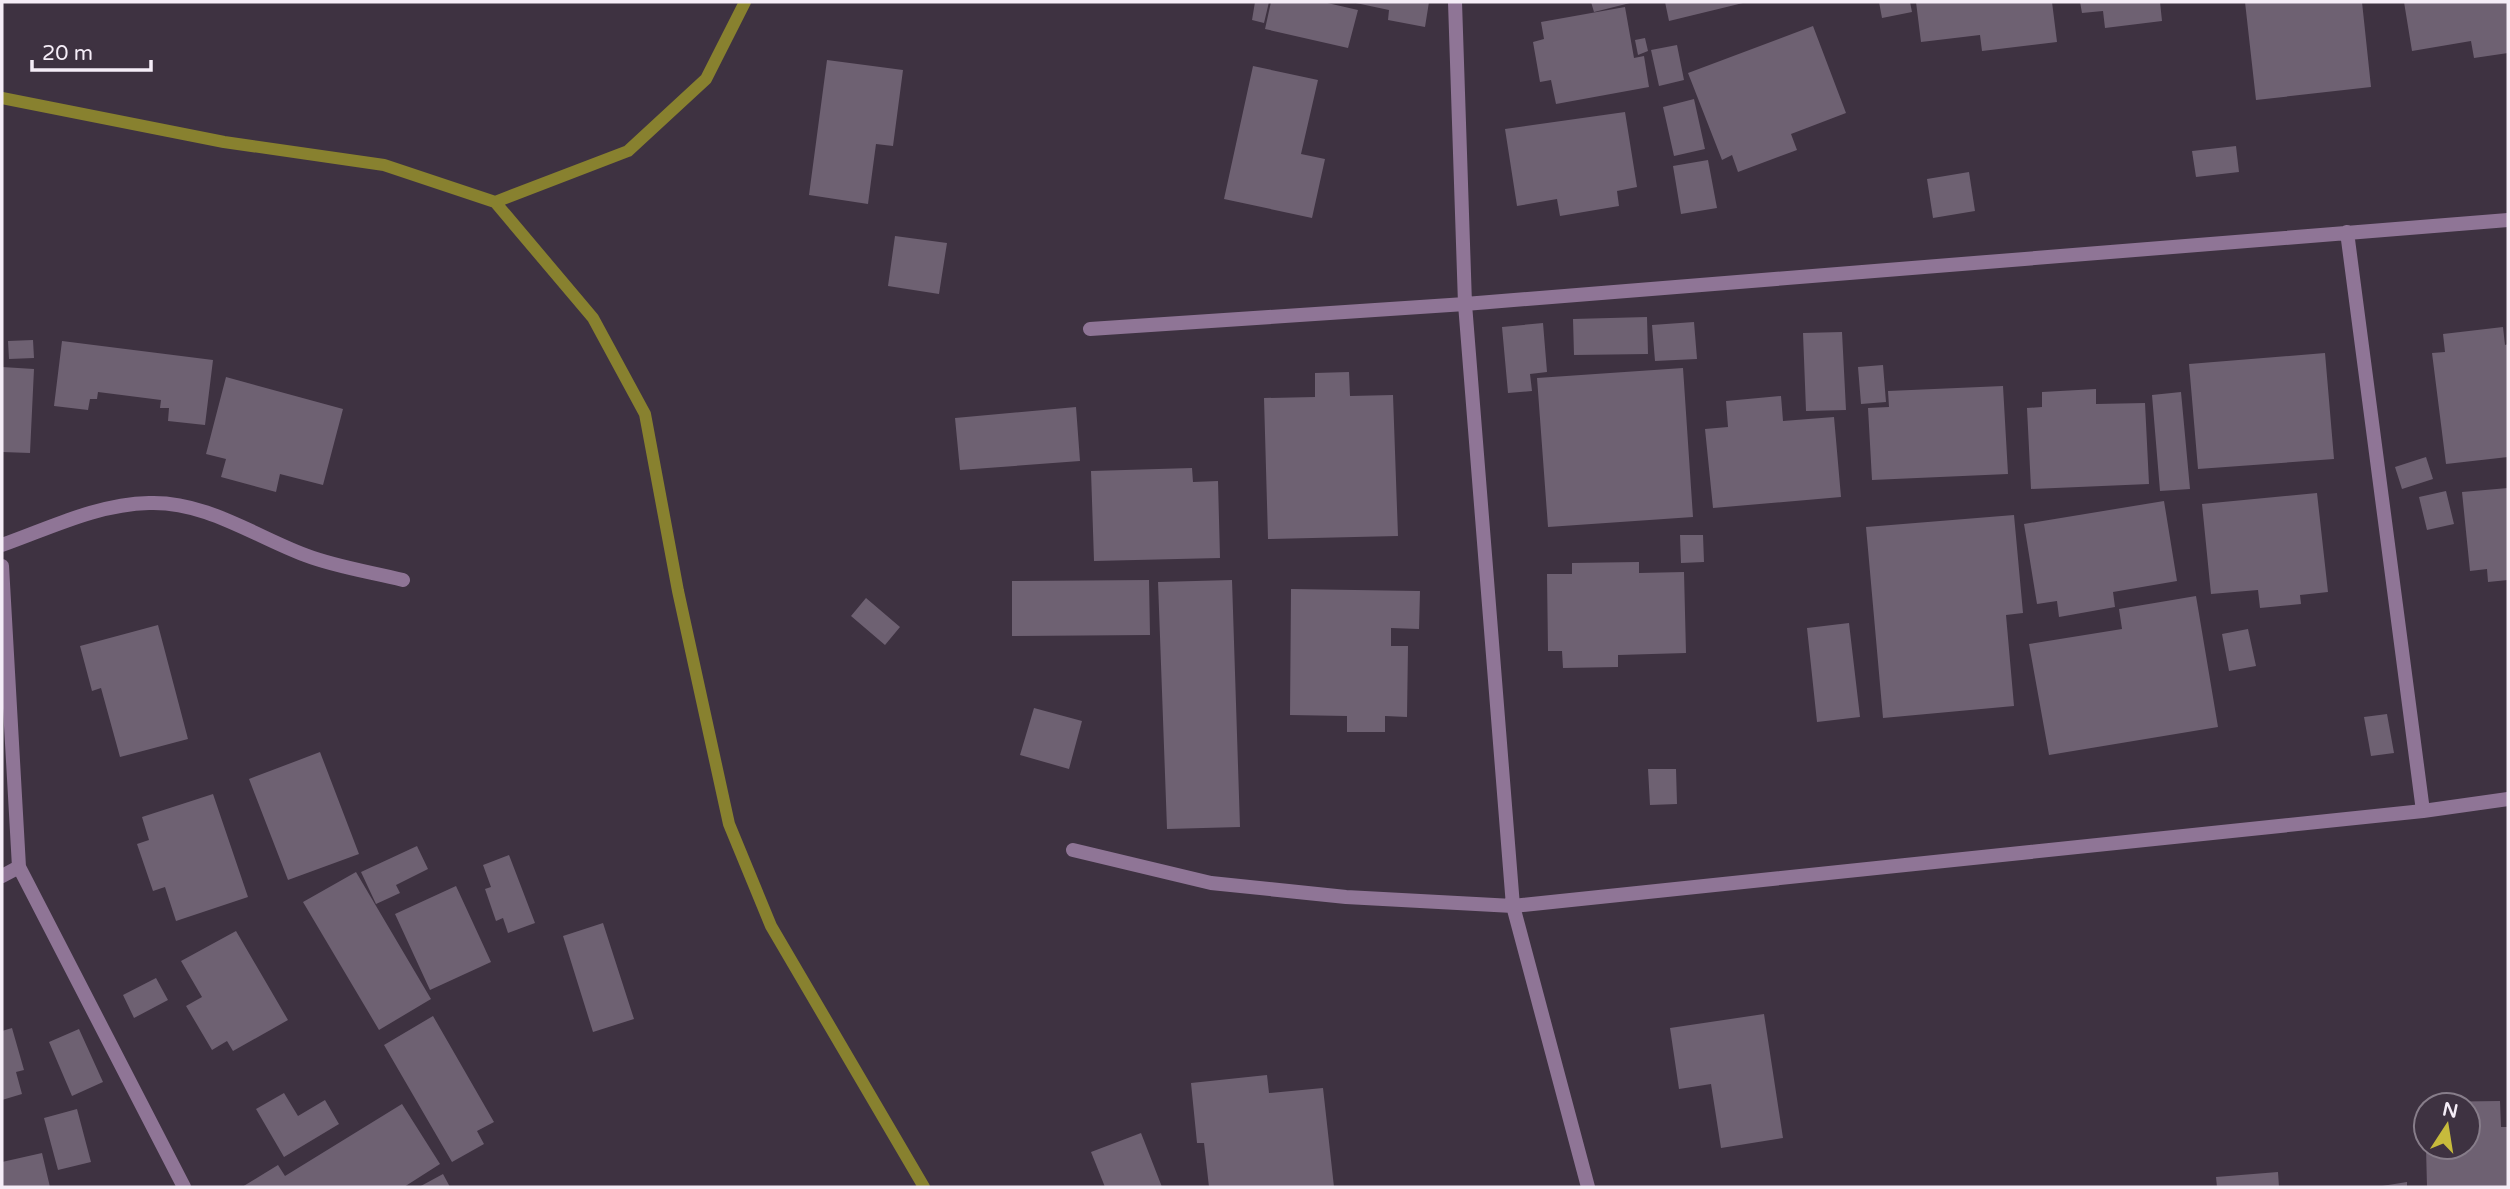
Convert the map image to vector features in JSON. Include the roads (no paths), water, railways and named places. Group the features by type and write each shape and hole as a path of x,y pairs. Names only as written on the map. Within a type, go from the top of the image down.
{"street":[{"path":"1455,2 1465,304 1513,906 1588,1187"},
{"path":"1090,329 1465,304 2508,219"},
{"path":"2347,232 2423,811"},
{"path":"2,545 105,508 152,503 197,510 243,526 306,556 403,580"},
{"path":"2,566 19,867 184,1187"},
{"path":"1073,850 1211,883 1346,897 1513,906 2423,811 2508,799"},
{"path":"2,876 19,867"}],"waterway":[{"path":"495,202 628,151 706,79 745,2"},
{"path":"2,98 224,142 384,165 495,202 593,318 645,414 678,591 729,824 771,926 924,1187"}]}
